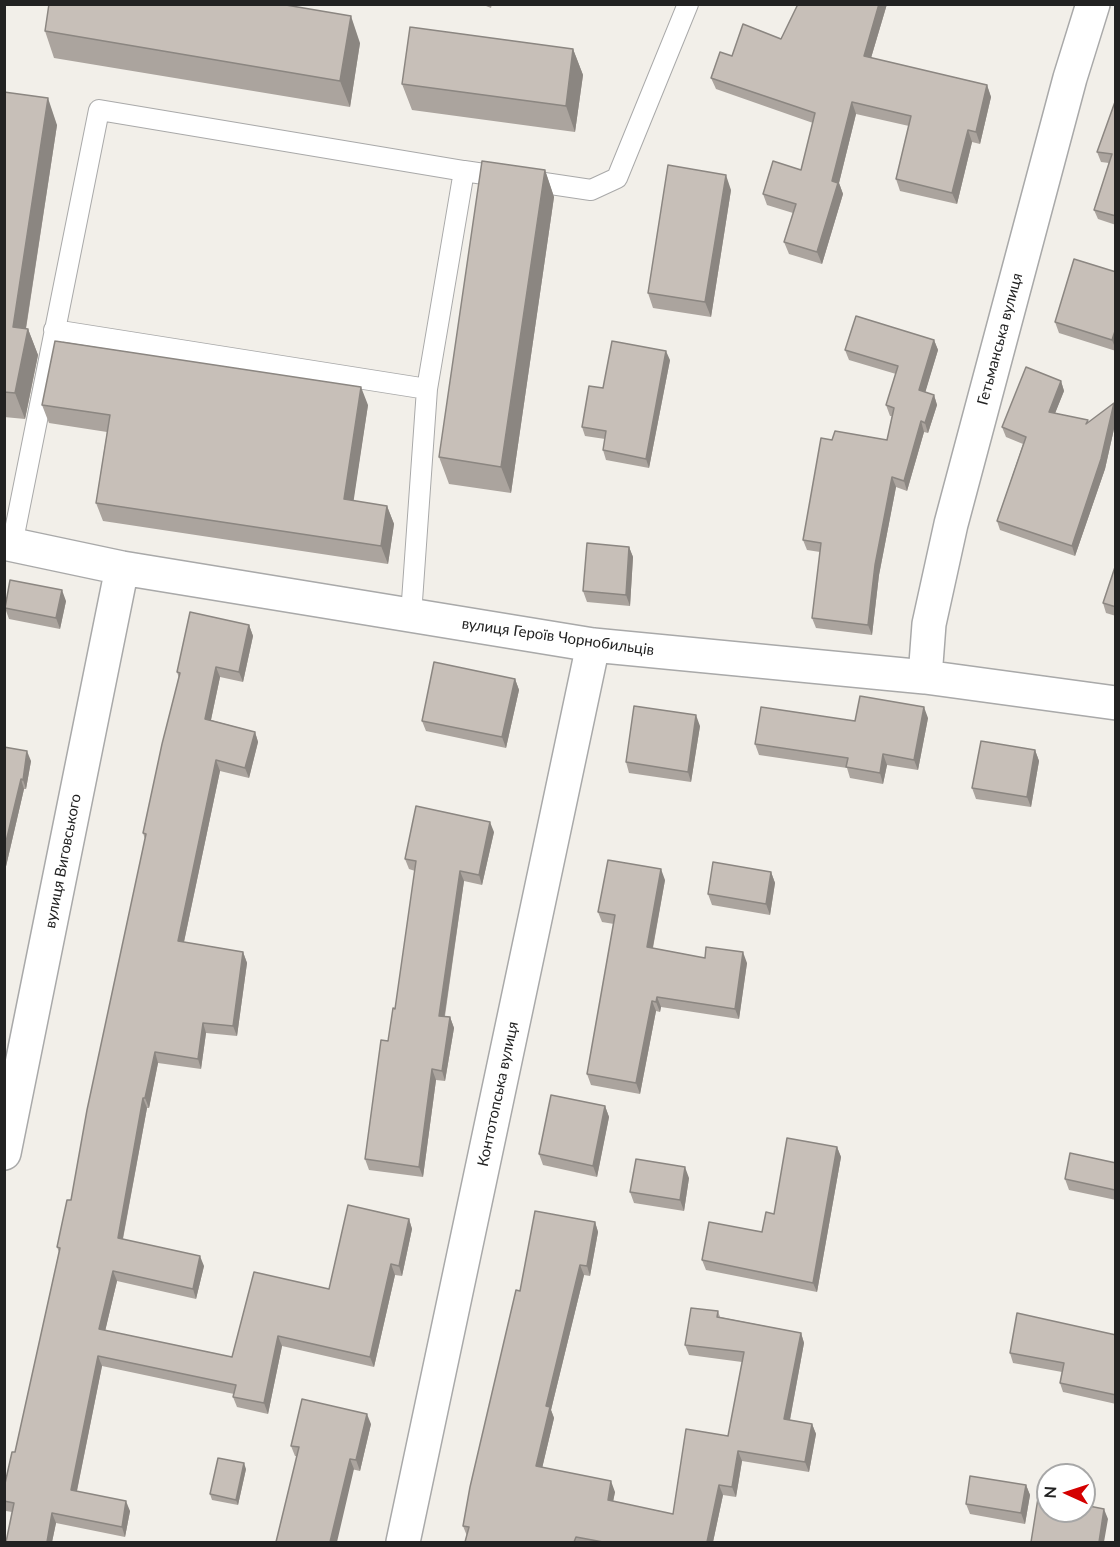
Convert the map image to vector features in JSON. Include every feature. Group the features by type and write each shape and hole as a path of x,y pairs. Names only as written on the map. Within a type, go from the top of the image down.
{"street":[{"name":"Гетьманська вулиця","path":"925,678 929,624 951,524 1070,78 1093,4"},
{"name":"вулиця Героїв Чорнобильців","path":"8,544 122,568 593,645 925,678 1116,703"},
{"name":"вулиця Виговського","path":"4,1153 122,568"},
{"name":"Контотопська вулиця","path":"403,1542 593,645"}],"lane":[{"path":"8,544 99,110 591,190 617,178 688,4"},
{"path":"411,615 427,389 464,171"},
{"path":"54,330 427,389"}],"building":[{"path":"49,4 280,4 351,16 340,81 45,31"},
{"path":"798,4 879,4 864,56 987,85 976,132 968,130 952,193 896,179 911,116 852,102 832,181 838,183 817,252 784,242 796,204 763,194 773,161 801,170 815,113 711,78 720,52 732,56 743,24 781,39"},
{"path":"410,27 573,49 566,106 402,84"},
{"path":"4,92 48,98 13,327 28,329 15,393 4,392"},
{"path":"1116,99 1116,216 1094,210 1112,154 1097,152"},
{"path":"482,161 545,170 501,467 439,457"},
{"path":"668,165 726,175 705,302 648,293"},
{"path":"1074,259 1116,272 1116,328 1112,340 1055,322"},
{"path":"856,316 934,340 919,390 934,395 925,423 921,421 904,481 892,477 875,565 868,625 812,618 821,543 803,540 821,438 832,440 835,431 887,440 894,408 886,405 898,366 845,350"},
{"path":"55,341 361,387 344,499 387,506 381,546 96,503 110,415 42,405"},
{"path":"612,341 666,351 646,459 603,450 606,431 582,427 589,386 603,388"},
{"path":"1026,367 1061,381 1049,412 1088,420 1086,424 1114,403 1101,459 1072,546 997,521 1026,437 1002,427"},
{"path":"587,543 629,547 626,595 583,591"},
{"path":"1116,564 1116,607 1103,603"},
{"path":"10,580 62,590 56,618 5,608"},
{"path":"190,612 249,625 239,672 216,667 205,719 255,732 245,768 216,760 178,941 243,952 233,1026 203,1023 198,1059 155,1052 145,1098 143,1098 118,1238 200,1256 193,1289 113,1271 99,1329 232,1357 254,1272 329,1289 348,1205 409,1219 399,1266 391,1264 370,1357 278,1336 264,1403 233,1397 236,1385 98,1356 71,1490 126,1501 122,1527 52,1513 47,1542 6,1542 14,1503 4,1501 4,1488 12,1452 15,1452 60,1248 57,1247 67,1200 71,1200 87,1110 146,834 143,833 180,673 177,672"},
{"path":"434,662 515,679 502,737 422,721"},
{"path":"860,696 924,707 914,760 883,754 880,773 846,767 848,758 755,744 761,707 855,721"},
{"path":"634,706 696,715 688,772 626,762"},
{"path":"981,741 1035,750 1027,797 972,788"},
{"path":"4,747 27,751 23,780 21,779 4,850"},
{"path":"416,806 490,822 479,875 460,871 439,1016 450,1017 442,1071 432,1069 419,1167 365,1159 381,1040 388,1041 393,1008 395,1009 416,861 405,859"},
{"path":"608,860 661,869 647,947 705,958 706,947 743,952 735,1009 657,997 656,1002 652,1001 636,1083 587,1074 615,915 598,912"},
{"path":"713,862 771,872 766,904 708,894"},
{"path":"551,1095 605,1106 593,1166 539,1154"},
{"path":"787,1138 837,1147 813,1283 702,1260 709,1222 762,1232 766,1212 774,1214"},
{"path":"1070,1153 1116,1163 1115,1190 1065,1179"},
{"path":"636,1159 685,1167 680,1200 630,1192"},
{"path":"535,1211 595,1222 587,1266 580,1265 546,1406 550,1407 536,1466 611,1481 608,1500 673,1514 686,1429 728,1436 744,1352 685,1345 691,1308 718,1311 717,1317 801,1333 784,1419 812,1424 805,1462 738,1451 732,1487 719,1485 707,1542 603,1542 576,1537 574,1542 465,1542 469,1527 463,1526 470,1487 516,1290 520,1291"},
{"path":"1017,1313 1116,1335 1116,1395 1060,1383 1064,1363 1010,1353"},
{"path":"302,1399 367,1414 356,1460 350,1459 330,1542 276,1542 299,1447 291,1446"},
{"path":"218,1458 244,1463 236,1500 210,1494"},
{"path":"970,1476 1026,1485 1021,1513 966,1504"},
{"path":"1096,1507 1104,1509 1099,1542 1031,1542 1036,1511 1036,1523 1096,1523"}]}
